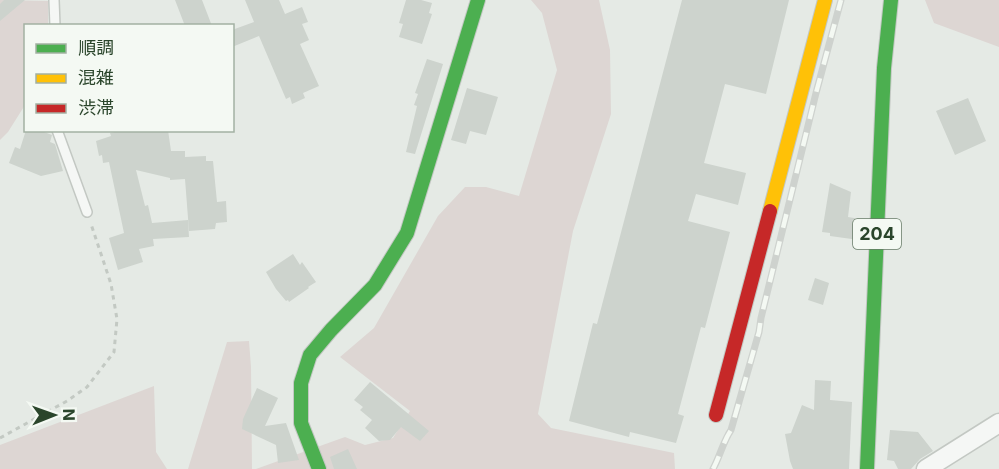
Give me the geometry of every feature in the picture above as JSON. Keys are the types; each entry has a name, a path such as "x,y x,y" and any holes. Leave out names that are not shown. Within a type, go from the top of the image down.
{"main road":[{"path":"320,469 301,423 301,383 310,355 375,285 407,233 478,0"},
{"path":"716,416 825,0"},
{"name":"204","path":"867,469 884,68 891,0"}],"street":[{"path":"926,469 999,423"}],"lane":[{"path":"54,0 55,24"},
{"path":"58,132 87,212"}],"path":[{"path":"0,438 48,412 87,387 114,352 117,319 111,284 87,212"}],"shaded area":[{"path":"0,0 48,1 48,24 24,24 24,107 8,132 0,140"},
{"path":"531,0 599,0 610,50 611,114 573,231 538,414 551,428 674,453 675,469 256,469 345,437 365,445 393,438 410,411 340,357 374,328 438,216 465,187 486,187 519,196 557,70 542,13"},
{"path":"925,0 999,0 999,47 934,23"},
{"path":"249,341 252,469 188,469 227,342"},
{"path":"154,386 156,452 167,469 0,469 0,445"}],"building":[{"path":"4,0 25,0 0,21 0,4"},
{"path":"175,0 202,0 211,24 184,24"},
{"path":"245,0 279,0 285,14 302,7 308,22 302,24 309,40 300,44 319,86 303,93 305,98 292,104 290,97 286,99 259,36 234,46 234,29 254,22"},
{"path":"406,0 432,3 429,13 432,14 422,44 399,37 403,24 399,23"},
{"path":"682,0 789,0 766,94 725,84 704,163 746,173 738,205 696,194 688,221 730,232 705,328 701,327 678,414 684,416 676,443 630,432 629,437 569,421 593,323 597,324"},
{"path":"427,59 443,64 415,154 406,152 417,106 414,105 418,94 415,93"},
{"path":"467,88 498,97 486,135 470,131 466,144 451,140"},
{"path":"968,98 986,141 955,155 936,111"},
{"path":"25,132 44,132 52,135 50,142 55,144 63,171 41,176 9,163 15,147 20,149"},
{"path":"168,132 171,151 185,151 185,157 206,156 206,161 213,161 217,202 226,201 227,222 216,223 215,229 189,231 185,179 170,180 170,178 136,170 152,223 188,220 189,237 153,239 154,246 139,249 143,262 118,270 109,238 124,233 109,162 103,163 96,141 111,136 110,133"},
{"path":"830,183 851,192 848,217 860,219 859,240 830,236 830,233 822,232"},
{"path":"293,254 300,265 302,262 316,282 289,302 276,289 266,272"},
{"path":"815,278 829,283 823,305 808,300"},
{"path":"815,380 831,381 830,400 852,402 849,469 793,469 785,434 791,433 802,405 814,410"},
{"path":"370,382 429,431 420,441 401,427 390,440 379,441 365,428 372,420 360,410 363,407 354,400"},
{"path":"257,388 278,398 265,426 286,423 299,460 278,463 276,445 242,429 243,419"},
{"path":"890,430 918,432 933,451 920,459 911,469 898,469 894,461 887,460"},
{"path":"348,449 357,469 334,469 330,457"}],"railway":[{"path":"713,469 731,430 759,332 816,93 841,0"}],"traffic: fast":[{"path":"319,469 301,423 301,383 310,355 375,285 407,233 478,0"},
{"path":"867,469 884,68 891,0"}],"traffic: slow":[{"path":"770,211 825,0"}],"traffic: jam":[{"path":"716,415 770,211"}]}
